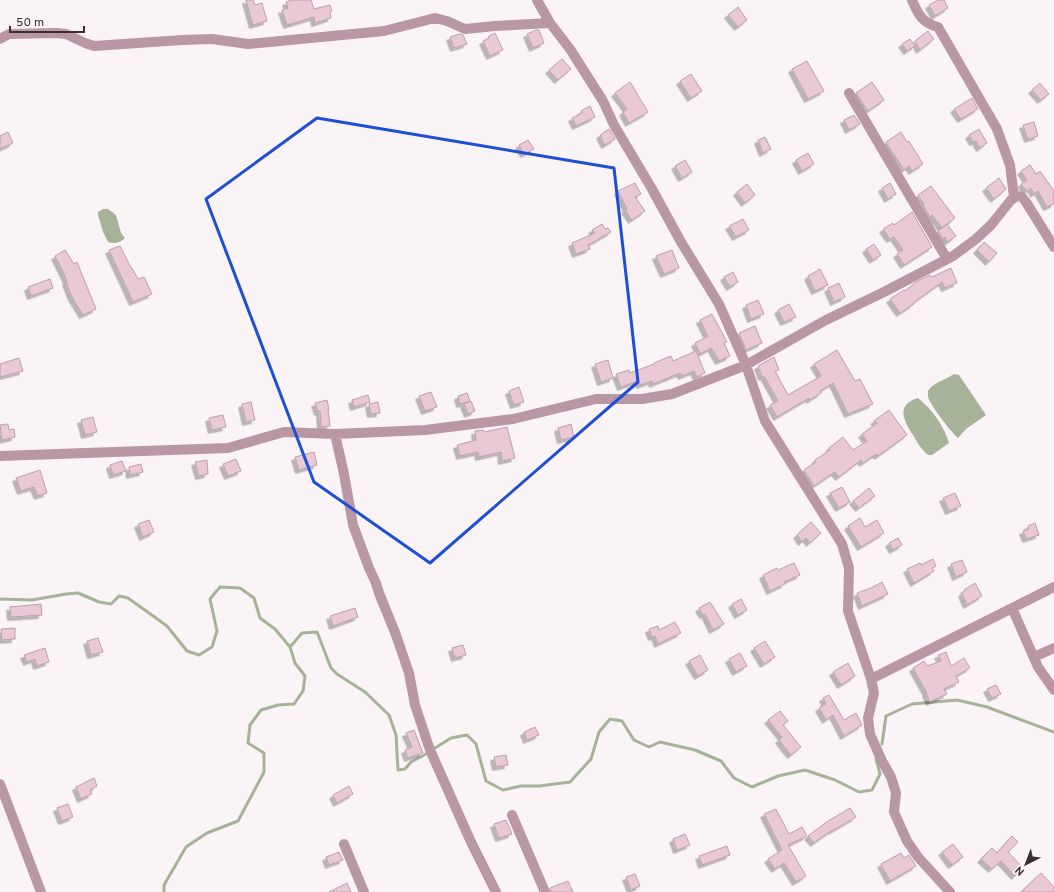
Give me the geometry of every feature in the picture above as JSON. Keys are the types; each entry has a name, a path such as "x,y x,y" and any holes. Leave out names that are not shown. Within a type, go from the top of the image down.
{"street":[{"path":"537,0 550,23 570,49 603,101 614,125 681,242 719,304 746,365 766,421 842,544 849,568 848,610 872,679 874,693 868,718 870,734 891,777 896,793 894,812 907,841 914,852 950,892"},
{"path":"912,0 917,11 925,22 938,27 997,130 1010,165 1014,197"},
{"path":"0,39 9,34 57,33 66,34 94,46 212,39 248,44 384,31 435,18 447,21 465,29 550,23"},
{"path":"849,93 947,259"},
{"path":"0,456 228,448 284,432 336,434 425,430 513,419 596,399 642,399 672,394 746,365 826,320 947,259 976,239 991,225 1014,197 1020,196 1026,202 1054,248"},
{"path":"336,434 353,525 409,673 415,706 430,750 471,842 496,892"},
{"path":"872,679 1054,587"},
{"path":"1012,608 1038,667 1054,690"},
{"path":"1034,657 1054,648"},
{"path":"0,784 41,892"},
{"path":"512,815 545,892"},
{"path":"344,844 364,892"}],"highlighted area":[{"path":"317,118 614,168 638,382 430,563 314,482 206,199"}],"shaded area":[{"path":"103,209 108,209 116,215 121,233 125,238 121,241 115,243 108,242 103,232 98,215 98,212"},
{"path":"954,374 959,375 986,415 966,429 958,438 942,419 928,397 928,391 930,388 936,383"},
{"path":"918,398 937,418 949,443 932,455 928,455 921,448 905,419 904,409 906,405"}],"building":[{"path":"246,0 253,0 255,5 262,3 267,21 253,25"},
{"path":"292,0 311,0 314,9 330,5 332,11 330,12 331,18 315,23 314,17 287,25 282,10 288,8 286,2"},
{"path":"938,0 944,0 948,8 935,16 929,5"},
{"path":"738,7 747,20 738,27 728,15"},
{"path":"539,30 544,43 533,48 527,34"},
{"path":"928,31 934,39 920,50 915,41"},
{"path":"495,33 503,50 490,56 483,41"},
{"path":"459,34 463,35 467,44 454,48 450,37"},
{"path":"910,39 915,46 907,51 902,44"},
{"path":"562,59 571,69 558,80 549,70"},
{"path":"807,61 824,91 808,99 792,69"},
{"path":"691,74 702,91 691,98 680,81"},
{"path":"630,82 648,112 629,123 623,112 627,109 615,93"},
{"path":"872,82 884,100 868,111 856,93"},
{"path":"1040,83 1049,94 1041,100 1032,90"},
{"path":"972,98 978,109 961,119 954,109"},
{"path":"590,106 595,117 576,126 572,118 582,113 581,111"},
{"path":"854,115 860,124 849,130 844,120"},
{"path":"1034,122 1038,136 1028,139 1023,125"},
{"path":"609,129 615,139 605,145 600,135"},
{"path":"979,129 987,143 980,148 976,141 973,142 969,135"},
{"path":"8,132 13,143 0,149 0,136"},
{"path":"901,132 907,142 909,141 923,164 912,171 909,166 904,170 886,142"},
{"path":"765,137 771,149 763,153 758,140"},
{"path":"528,140 534,149 524,154 519,145"},
{"path":"808,153 814,164 802,171 796,160"},
{"path":"685,160 692,172 682,178 675,166"},
{"path":"1030,165 1036,174 1040,171 1054,191 1054,204 1047,207 1038,191 1034,194 1031,188 1027,191 1021,184 1027,180 1021,171"},
{"path":"999,178 1006,189 994,199 986,188"},
{"path":"635,183 641,194 635,197 645,211 632,220 625,210 627,209 618,191"},
{"path":"890,183 896,194 888,199 882,188"},
{"path":"747,184 755,195 745,203 737,192"},
{"path":"931,186 955,218 942,228 932,215 930,217 918,195"},
{"path":"912,212 932,247 904,265 897,254 903,250 894,237 890,239 883,229 893,223 894,225"},
{"path":"743,219 749,230 736,237 729,226"},
{"path":"602,224 605,229 608,228 611,232 588,245 590,249 576,254 572,243 595,233 592,230"},
{"path":"947,224 956,236 948,242 945,237 943,239 938,231"},
{"path":"984,242 997,253 989,262 977,250"},
{"path":"874,244 881,255 873,260 866,249"},
{"path":"120,246 138,279 144,277 152,294 133,302 109,250"},
{"path":"65,250 74,264 77,262 96,309 83,315 72,297 66,282 67,281 55,256"},
{"path":"672,250 679,268 664,274 656,256"},
{"path":"951,268 957,283 945,288 942,282 900,313 890,299 904,290 905,291 916,282 930,275 932,277"},
{"path":"820,269 828,285 815,291 808,276"},
{"path":"733,272 738,282 730,287 724,277"},
{"path":"50,279 53,288 31,296 28,287"},
{"path":"839,283 845,297 834,302 828,288"},
{"path":"758,300 764,314 751,319 746,305"},
{"path":"789,304 796,317 784,322 778,310"},
{"path":"712,314 727,342 724,343 730,356 719,361 711,348 700,354 695,343 708,336 700,320"},
{"path":"755,326 762,343 746,350 739,333"},
{"path":"837,350 855,381 860,379 873,404 848,414 833,383 820,391 821,393 810,400 809,398 777,417 770,405 778,401 764,376 762,377 758,366 774,357 779,370 775,371 788,395 821,376 814,364"},
{"path":"696,351 705,373 697,377 694,371 682,376 680,373 653,384 652,381 640,385 638,381 621,387 616,374 629,370 630,373 671,356 673,361"},
{"path":"19,358 23,371 0,377 0,364"},
{"path":"608,360 613,378 601,382 595,364"},
{"path":"519,387 524,402 514,405 509,391"},
{"path":"431,392 437,407 425,411 419,396"},
{"path":"467,393 470,401 460,404 458,396"},
{"path":"368,395 370,402 354,407 352,400"},
{"path":"327,400 330,426 321,427 320,411 318,412 315,403"},
{"path":"471,401 475,411 468,414 464,404"},
{"path":"251,402 255,420 246,422 242,404"},
{"path":"378,402 380,413 371,414 369,404"},
{"path":"889,410 907,435 878,456 876,454 863,463 861,460 839,477 835,472 814,486 804,470 816,462 815,460 830,450 829,448 843,437 853,450 867,441 862,434 877,423 874,421"},
{"path":"223,415 226,427 212,430 209,418"},
{"path":"93,417 97,432 85,435 81,420"},
{"path":"8,424 9,430 14,429 15,437 2,440 0,425"},
{"path":"571,424 574,437 561,440 558,428"},
{"path":"507,427 515,458 502,461 501,452 479,457 478,452 460,456 457,445 476,440 475,431 483,430 484,432"},
{"path":"314,452 317,465 299,470 295,457"},
{"path":"236,459 241,471 228,476 223,464"},
{"path":"207,460 208,474 199,476 195,462"},
{"path":"122,461 126,471 113,475 110,465"},
{"path":"141,464 143,472 130,475 129,467"},
{"path":"40,470 47,493 38,496 34,487 21,491 16,478"},
{"path":"842,487 850,502 839,508 830,493"},
{"path":"869,488 875,496 859,508 853,501"},
{"path":"955,493 961,506 949,511 943,498"},
{"path":"860,518 865,527 877,520 884,533 861,547 848,526"},
{"path":"149,520 154,532 143,537 138,524"},
{"path":"811,522 821,533 810,543 806,538 802,542 797,535"},
{"path":"1035,523 1039,535 1026,539 1023,531 1029,529 1028,526"},
{"path":"898,538 902,545 893,550 889,543"},
{"path":"933,559 936,566 932,568 934,571 914,583 907,569 920,563 921,565"},
{"path":"962,560 967,572 956,577 951,564"},
{"path":"794,563 800,575 784,582 785,584 770,591 763,575 777,568 778,570"},
{"path":"882,582 888,594 862,606 857,593"},
{"path":"975,583 982,596 967,605 962,593"},
{"path":"741,599 747,610 738,615 732,604"},
{"path":"710,602 724,624 713,630 705,614 703,615 699,608"},
{"path":"41,604 42,615 11,617 10,607"},
{"path":"355,608 358,617 333,626 330,616"},
{"path":"675,622 681,633 658,644 655,636 652,637 649,629 658,626 659,630"},
{"path":"15,628 15,639 2,640 1,629"},
{"path":"98,638 103,652 91,655 87,641"},
{"path":"765,641 775,657 764,664 754,648"},
{"path":"463,645 466,655 455,658 452,648"},
{"path":"45,648 49,662 37,666 35,659 27,662 24,655"},
{"path":"946,652 951,666 964,658 970,668 956,676 959,682 944,689 947,694 930,702 927,693 913,668 924,661 927,666 941,661 938,655"},
{"path":"740,653 747,666 736,672 729,659"},
{"path":"700,655 708,670 698,676 689,661"},
{"path":"848,663 855,676 841,685 833,672"},
{"path":"996,685 1001,694 992,698 987,689"},
{"path":"829,695 844,720 856,713 862,725 844,736 833,715 826,720 819,708 826,704 823,698"},
{"path":"780,711 788,721 783,725 801,747 791,755 779,740 782,737 768,720"},
{"path":"535,727 539,735 527,740 524,732"},
{"path":"414,730 423,753 408,758 405,750 412,747 406,733"},
{"path":"506,755 508,765 496,767 494,757"},
{"path":"94,778 97,786 90,790 92,794 81,799 76,787"},
{"path":"349,786 353,794 337,803 333,795"},
{"path":"68,804 73,817 62,821 57,808"},
{"path":"850,808 856,817 832,830 814,843 808,836 828,821"},
{"path":"776,809 789,834 802,827 807,836 788,845 806,876 796,882 784,863 775,869 768,859 782,850 764,814"},
{"path":"506,820 512,834 499,838 494,824"},
{"path":"685,834 690,845 677,850 673,839"},
{"path":"1012,836 1018,842 1008,852 1023,868 1015,876 1001,861 992,869 981,859 992,848 997,853"},
{"path":"953,844 963,857 952,865 942,852"},
{"path":"727,846 730,855 702,865 699,856"},
{"path":"339,852 343,860 329,865 326,857"},
{"path":"901,853 904,858 909,855 916,866 890,881 881,864"},
{"path":"1041,873 1054,887 1054,892 1021,892"},
{"path":"635,874 640,886 631,890 626,877"},
{"path":"568,881 573,892 551,892 550,888"},
{"path":"347,883 351,892 329,892"}],"waterway":[{"path":"0,599 32,600 78,593 99,602 111,604 119,596 128,598 167,626 187,651 199,655 212,647 217,631 210,599 220,587 240,588 254,598 260,618 275,629 290,647"},
{"path":"164,892 164,885 186,847 207,833 238,821 264,772 264,753 248,743 250,725 261,710 278,705 294,704 303,691 305,676 295,663 290,647 302,633 317,632 331,668 337,674 365,692 389,715 396,735 398,770 405,769 411,762 426,754"},
{"path":"882,744 886,716 912,704 957,700 987,707 1054,732"},
{"path":"435,748 451,738 467,735 476,744 486,781 503,790 521,786 539,786 570,782 591,759 599,732 610,719 622,721 634,740 649,747 660,742 695,750 721,761 734,778 752,787 778,776 805,770 835,780 859,792 872,790 880,774 876,759"}]}
